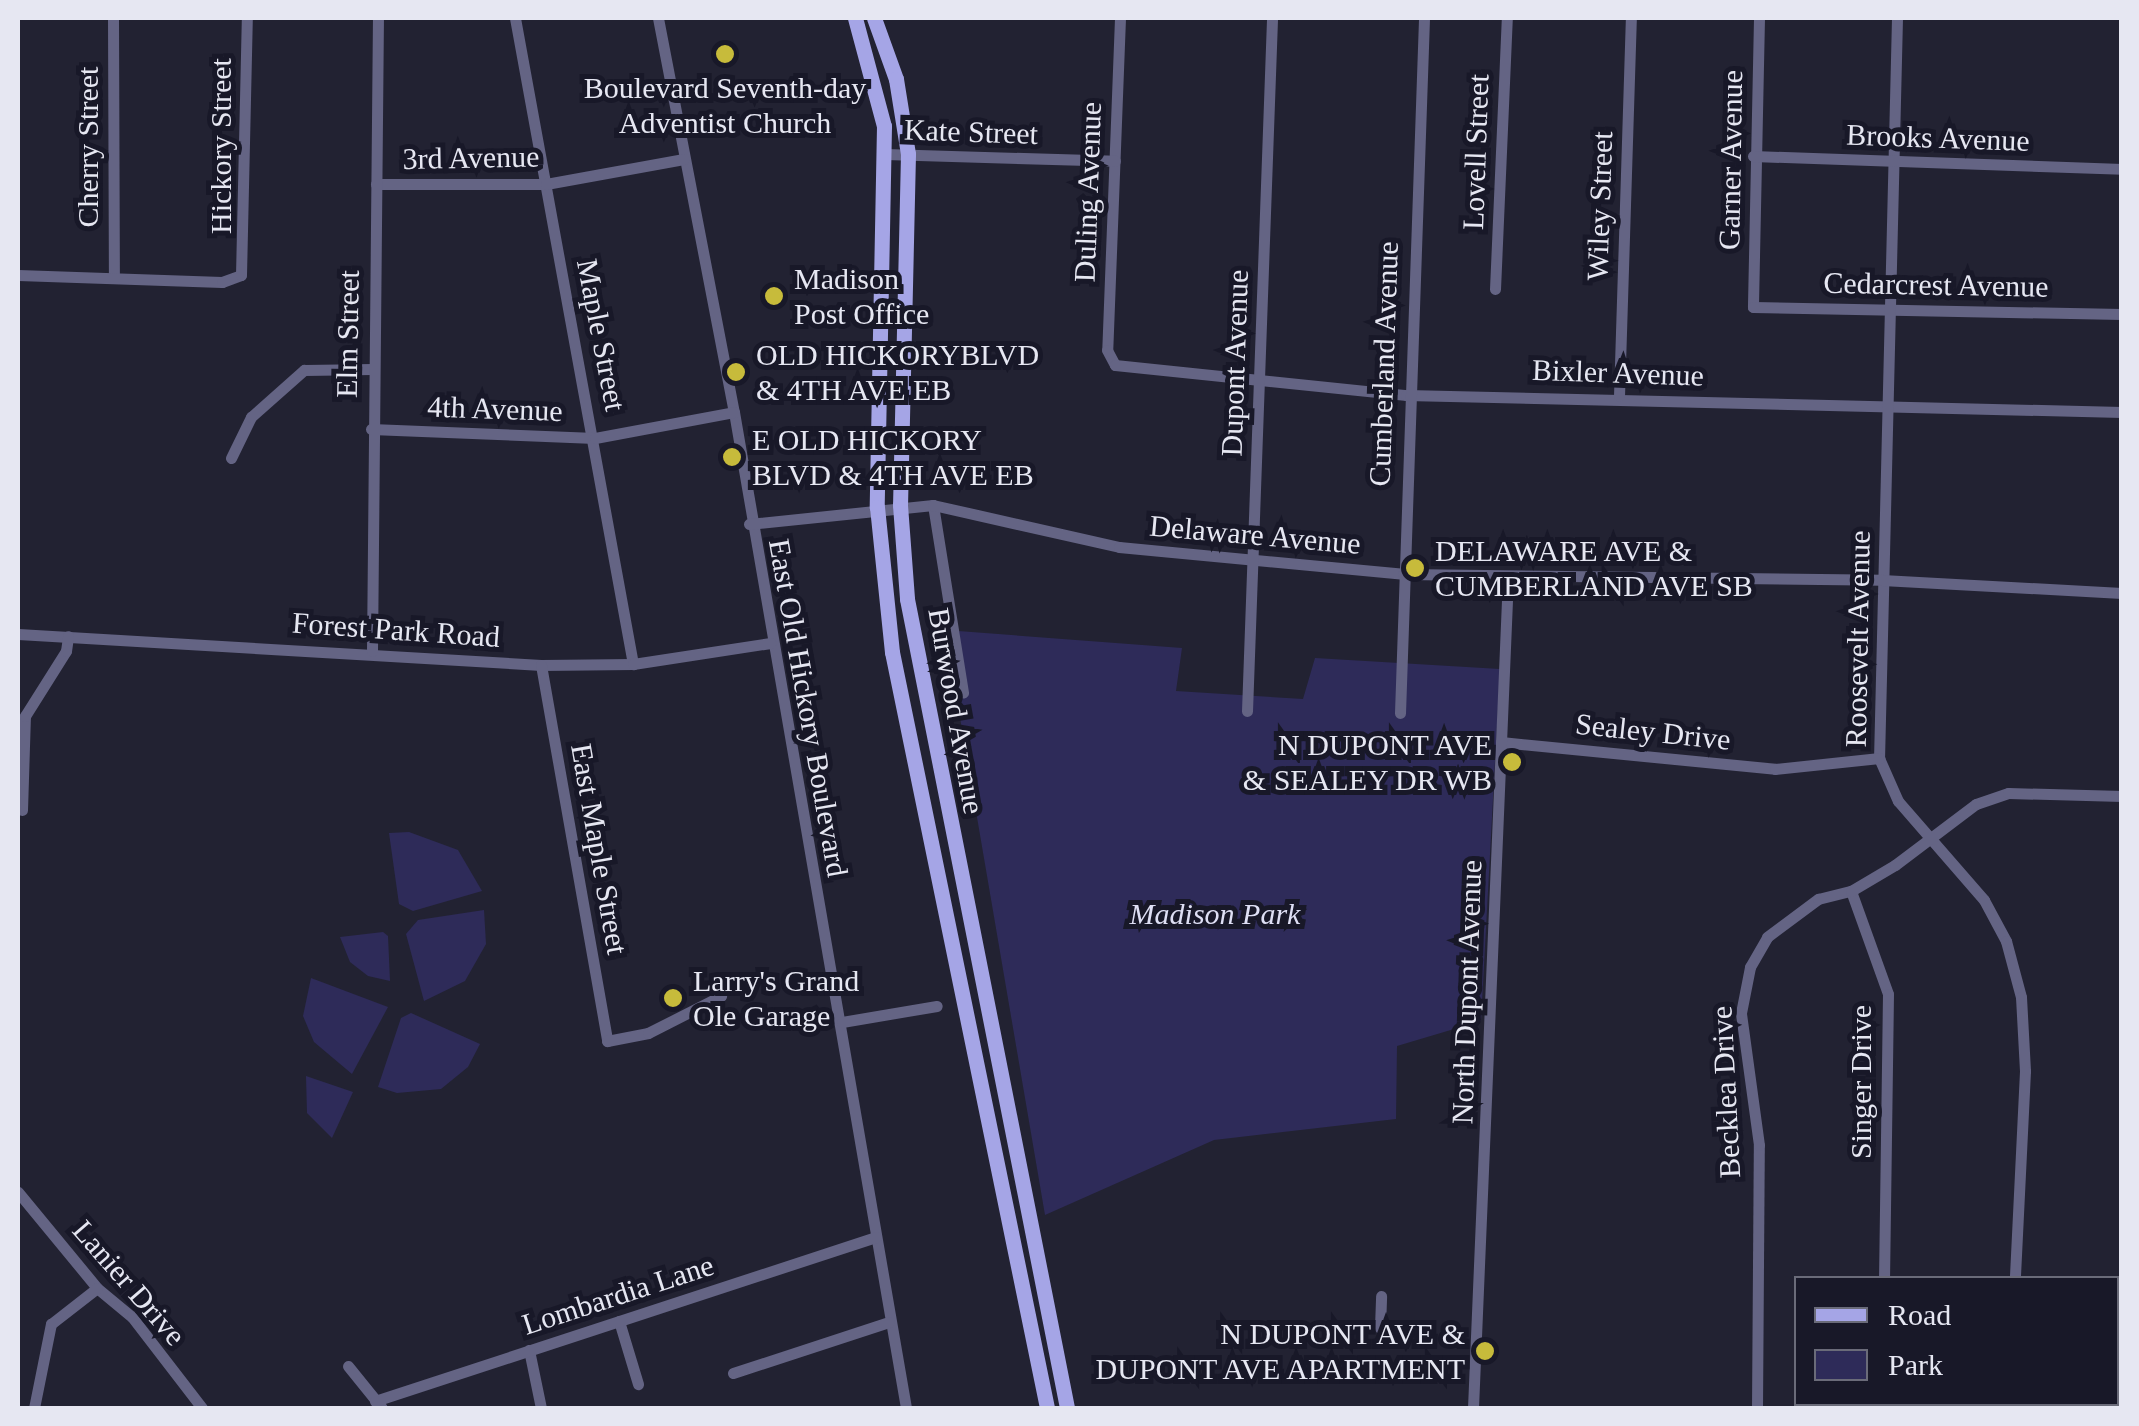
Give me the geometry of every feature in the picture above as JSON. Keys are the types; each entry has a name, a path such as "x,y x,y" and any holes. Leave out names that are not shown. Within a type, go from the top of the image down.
{"main road":[{"name":"Burwood Avenue","path":"856,18 880,96 885,154 877,507 892,652 1047,1408"},
{"name":"Burwood Avenue","path":"874,18 896,79 908,154 900,505 907,599 929,726 1067,1408"}],"street":[{"name":"Cherry Street","path":"113,18 114,277"},
{"name":"Hickory Street","path":"114,277 222,282 241,275 247,18"},
{"name":"Elm Street","path":"372,651 378,18"},
{"name":"Maple Street","path":"514,18 595,438 633,664"},
{"name":"East Old Hickory Boulevard","path":"658,18 734,412 749,524 842,1022 906,1408"},
{"name":"Duling Avenue","path":"1115,365 1107,350 1120,18"},
{"name":"Dupont Avenue","path":"1247,711 1272,18"},
{"name":"Cumberland Avenue","path":"1400,713 1406,395 1424,18"},
{"name":"Lovell Street","path":"1495,288 1507,18"},
{"name":"Wiley Street","path":"1619,396 1631,18"},
{"name":"Garner Avenue","path":"1754,303 1753,156 1759,18"},
{"name":"Roosevelt Avenue","path":"1897,18 1879,758 1898,801 1984,900 2006,941 2021,997 2026,1070 2015,1276"},
{"name":"Kate Street","path":"885,154 1115,161"},
{"name":"Brooks Avenue","path":"1753,156 2122,169"},
{"name":"3rd Avenue","path":"376,184 546,184 684,158"},
{"path":"18,275 114,277"},
{"name":"Cedarcrest Avenue","path":"1754,303 2122,314"},
{"name":"Bixler Avenue","path":"1115,365 1406,395 1619,396 2122,412"},
{"path":"231,458 250,416 304,370 372,369"},
{"name":"4th Avenue","path":"372,429 595,438 734,412"},
{"name":"Delaware Avenue","path":"749,524 877,507 933,505 1119,547 1403,574 1882,580 2122,593"},
{"name":"Burwood Avenue","path":"933,505 964,693"},
{"name":"North Dupont Avenue","path":"1473,1408 1473,1311 1508,578"},
{"name":"Forest Park Road","path":"18,634 372,651 541,665 633,664 770,643"},
{"path":"22,810 25,716 66,651 68,636"},
{"name":"East Maple Street","path":"541,665 607,1041 648,1033 721,996"},
{"name":"Sealey Drive","path":"1501,742 1799,770 1879,758"},
{"name":"Becklea Drive","path":"1757,1408 1758,1145 1744,992 1767,937 1787,916 1818,898 1851,891 1976,804 2008,793 2122,796"},
{"name":"Singer Drive","path":"1851,891 1888,994 1884,1276"},
{"path":"842,1022 937,1006"},
{"name":"Lanier Drive","path":"18,1192 98,1288 132,1317 202,1408"},
{"name":"Lombardia Lane","path":"378,1405 528,1350 876,1237"},
{"path":"34,1408 51,1324 98,1288"},
{"path":"1380,1328 1381,1296"},
{"path":"619,1321 638,1384"},
{"path":"733,1373 889,1322"},
{"path":"528,1350 541,1408"},
{"path":"348,1366 378,1405"}],"green space":[{"name":"Madison Park","path":"945,630 1182,648 1176,691 1303,699 1315,658 1500,669 1481,1021 1397,1046 1396,1119 1214,1140 1045,1215"},
{"path":"409,832 458,850 482,891 413,911 399,904 389,833"},
{"path":"484,910 486,944 465,981 424,1001 406,934 418,920"},
{"path":"383,932 388,936 390,981 368,976 350,962 340,937"},
{"path":"311,978 388,1007 352,1074 314,1042 303,1016"},
{"path":"411,1013 480,1044 468,1067 441,1089 397,1093 378,1087 401,1018"},
{"path":"306,1076 353,1092 332,1138 307,1113"}],"place":[{"name":"Boulevard Seventh-day Adventist Church","path":"725,54"},
{"name":"Madison Post Office","path":"774,296"},
{"name":"OLD HICKORYBLVD & 4TH AVE EB","path":"736,372"},
{"name":"E OLD HICKORY BLVD & 4TH AVE EB","path":"732,457"},
{"name":"DELAWARE AVE & CUMBERLAND AVE SB","path":"1415,568"},
{"name":"N DUPONT AVE & SEALEY DR WB","path":"1512,762"},
{"name":"Larry's Grand Ole Garage","path":"673,998"},
{"name":"N DUPONT AVE & DUPONT AVE APARTMENT","path":"1485,1351"}]}
